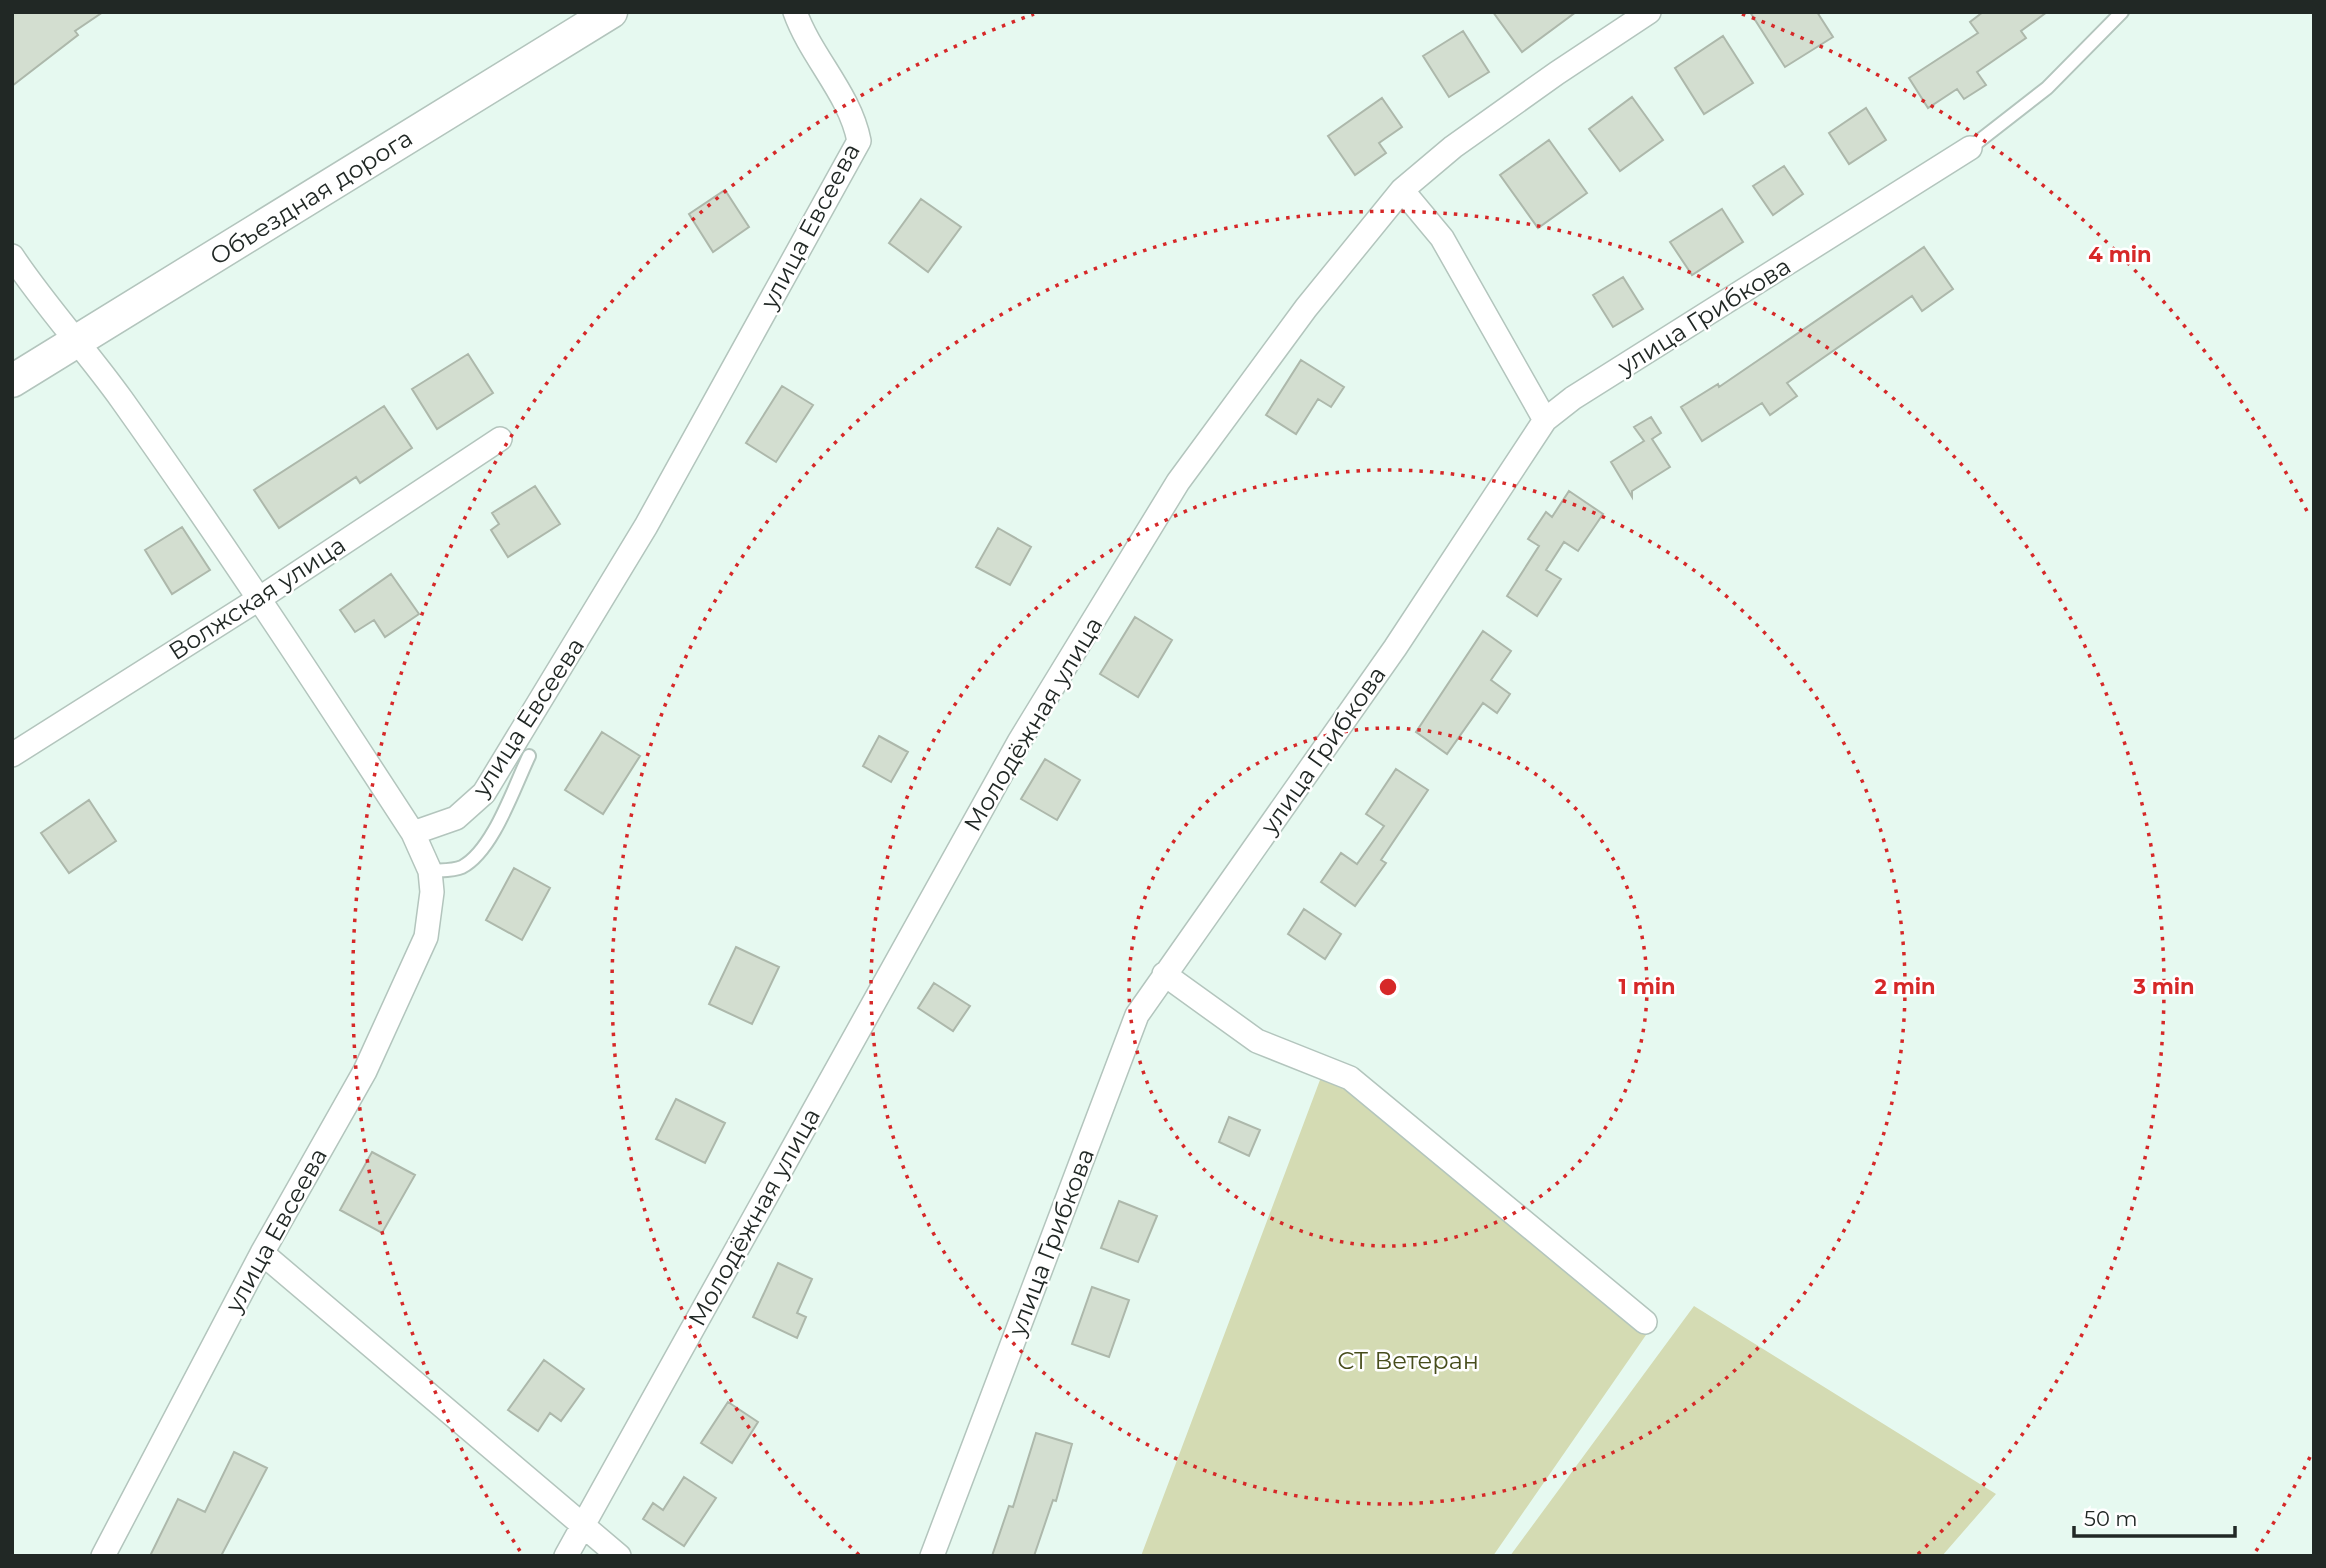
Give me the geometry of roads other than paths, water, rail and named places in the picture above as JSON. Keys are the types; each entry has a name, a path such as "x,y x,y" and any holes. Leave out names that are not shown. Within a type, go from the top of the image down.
{"main road":[{"name":"Объездная дорога","path":"12,381 611,12"}],"street":[{"name":"улица Евсеева","path":"103,1556 262,1254 365,1071 426,937 432,892 430,871 413,833 456,818 484,793 646,526 859,141 855,120 804,36 795,12"},
{"name":"Молодёжная улица","path":"566,1556 1019,742 1178,482 1306,308 1402,190 1557,72 1649,12"},
{"name":"улица Грибкова","path":"932,1556 1137,1015 1395,648 1545,420 1573,398 1970,148"},
{"path":"1402,190 1442,238 1545,420"},
{"path":"12,256 120,397 260,598 413,833"},
{"name":"Волжская улица","path":"12,755 260,598 500,439"},
{"path":"1164,974 1257,1041 1350,1078 1645,1322"},
{"path":"262,1254 619,1556"}],"lane":[{"path":"1970,148 2047,88 2122,12"},
{"path":"430,871 458,869 473,860 486,844 528,756"}],"park label":[{"name":"СТ Ветеран","path":"1408,1360"}]}
